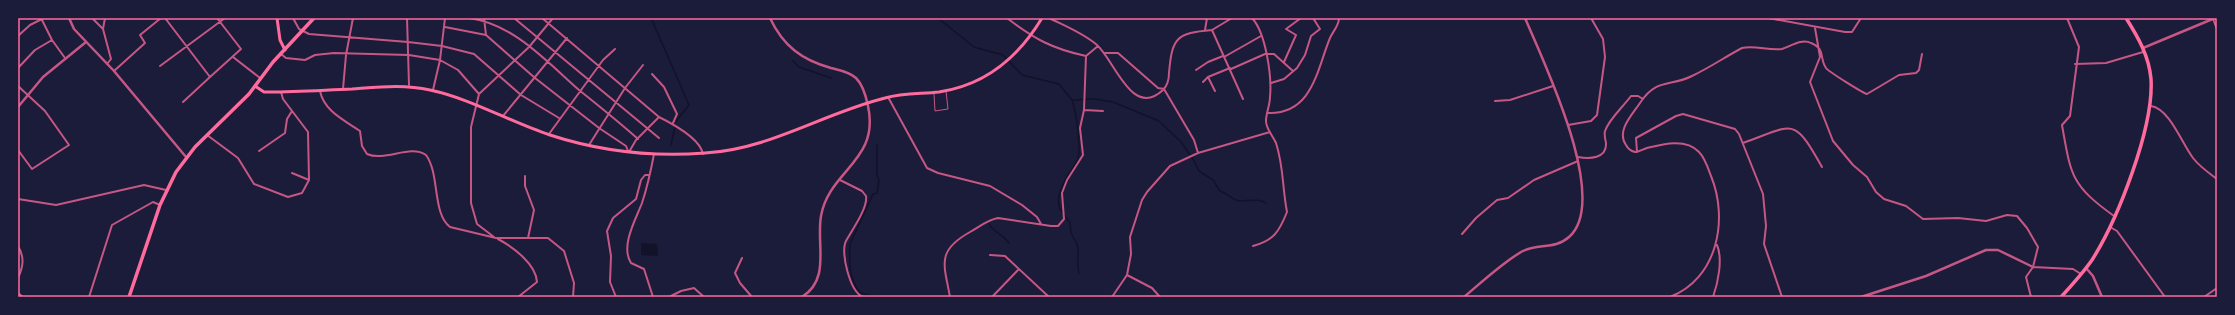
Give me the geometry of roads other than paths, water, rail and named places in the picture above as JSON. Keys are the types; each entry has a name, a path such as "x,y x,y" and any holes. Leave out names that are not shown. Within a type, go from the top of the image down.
{"main road":[{"path":"277,18 280,40 285,50"},
{"path":"129,297 166,190 186,158 207,134 255,86 260,78 314,18"},
{"path":"255,86 264,92 280,92 408,85 433,90 475,104 548,134 588,146 629,152 703,154 726,151 757,143 867,102 888,97 946,91 981,79 1011,59 1031,36 1042,18"},
{"path":"2060,297 2086,268 2110,226 2143,137 2151,106 2151,78 2144,50 2126,18"}],"street":[{"path":"18,36 30,25 41,18 52,40 65,58"},
{"path":"69,18 74,29 114,71 186,158"},
{"path":"92,18 103,29"},
{"path":"105,18 103,29 111,59 107,64"},
{"path":"114,71 145,42 140,35 161,18"},
{"path":"164,18 210,77"},
{"path":"183,102 241,49 217,18"},
{"path":"160,66 225,18"},
{"path":"293,18 302,32 309,34 442,46 474,54 521,95 559,118"},
{"path":"343,89 346,54 353,18"},
{"path":"407,18 409,55 408,85"},
{"path":"433,90 440,60 445,18"},
{"path":"469,18 484,19 508,31 638,139"},
{"path":"514,18 538,35 659,138"},
{"path":"542,18 659,117 673,123 700,146 703,154"},
{"path":"518,297 524,296 536,282 536,274 532,267 504,243 480,228 472,212 471,136 475,104 479,94 500,76 529,47 548,22 553,18"},
{"path":"770,18 779,35 799,56 855,77 864,91 870,123 867,141 861,154 831,192 821,215 819,275 814,287 802,297"},
{"path":"1007,18 1031,36 1058,50 1086,56"},
{"path":"1049,18 1098,46 1129,90 1136,96 1145,98 1155,96 1164,89 1169,79 1171,50 1176,40 1183,34 1212,30 1232,18"},
{"path":"1205,30 1207,18"},
{"path":"1252,18 1262,36 1271,83 1266,121 1284,170 1284,195 1287,212 1273,237 1268,242 1253,246"},
{"path":"1284,62 1296,35 1286,29 1301,18"},
{"path":"1271,83 1284,79 1293,71 1305,55 1311,36 1320,29 1313,18"},
{"path":"1267,113 1294,107 1302,100 1318,74 1339,18"},
{"path":"1464,297 1521,252 1561,243 1577,228 1583,203 1578,159 1553,86 1525,18"},
{"path":"1567,125 1591,121 1597,115 1605,57 1603,39 1591,18"},
{"path":"1768,18 1815,28 1852,32 1861,18"},
{"path":"2067,18 2079,47 2075,64 2070,116 2062,125 2069,164 2078,185 2091,200 2114,216"},
{"path":"2075,64 2106,63 2144,50 2213,18 2217,29"},
{"path":"484,19 486,35"},
{"path":"445,27 486,35 535,78 599,128 626,146 629,152 638,139 659,117"},
{"path":"1815,28 1820,57 1810,82 1828,133 1837,148 1867,177 1880,196 1906,206 1923,219 1958,218 1986,221 2007,215 2017,216 2037,242 2038,247 2033,266 2026,277 2031,297"},
{"path":"1212,30 1231,68 1243,99"},
{"path":"1196,70 1208,62 1224,56 1262,36"},
{"path":"503,116 567,38"},
{"path":"18,68 35,50 52,40"},
{"path":"1713,297 1718,284 1720,262 1717,245 1717,196 1710,172 1698,152 1682,144 1669,144 1637,152 1629,150 1622,137 1623,130 1643,99 1656,86 1690,77 1742,48 1751,46 1780,49 1804,41 1813,43 1819,48 1826,68 1864,93 1868,94 1899,75 1916,73 1919,70 1922,54"},
{"path":"18,107 43,77 86,42"},
{"path":"950,297 944,261 950,245 958,238 991,219 998,218 1058,226 1064,219 1062,193 1067,180 1083,155 1080,128 1085,102 1086,56 1098,46"},
{"path":"548,134 580,90 615,49"},
{"path":"1104,53 1118,53 1158,88 1164,89"},
{"path":"281,54 286,58 306,60 320,54 409,55 440,60 458,70 479,94"},
{"path":"1203,82 1208,77 1265,54 1274,54 1293,71"},
{"path":"233,57 260,78"},
{"path":"588,146 625,88 643,65"},
{"path":"652,74 664,87 677,114 673,123"},
{"path":"1208,77 1215,91"},
{"path":"18,86 45,111 69,145 32,169 18,150"},
{"path":"1495,101 1510,100 1553,86"},
{"path":"1164,89 1194,140 1198,153"},
{"path":"320,91 328,109 341,117 347,124 360,131 363,148 368,154 376,156 419,152 426,155 436,180 438,201 448,226 496,238 548,238 564,251 574,283 573,297"},
{"path":"207,134 238,158 254,184 282,195 293,197 302,193 309,180 308,132 280,92"},
{"path":"1462,234 1476,218 1497,200 1508,198 1525,184 1578,159 1596,158 1602,154 1606,146 1604,132 1609,124 1631,96 1638,96 1643,99"},
{"path":"888,97 927,168 938,173 990,186 1022,205 1037,216 1041,224"},
{"path":"2151,106 2156,107 2165,115 2194,159 2217,179"},
{"path":"1084,110 1103,111"},
{"path":"259,151 285,132 287,119 292,111"},
{"path":"1637,152 1636,138 1676,116 1683,114 1735,130 1743,143 1763,194 1766,226 1764,244 1782,297"},
{"path":"1743,143 1779,129 1790,128 1805,137 1822,168"},
{"path":"1112,297 1127,275 1131,254 1130,237 1142,200 1147,192 1170,166 1198,153 1270,132"},
{"path":"653,297 644,269 634,265 628,254 634,221 642,204 654,153"},
{"path":"292,173 309,180"},
{"path":"616,297 610,282 611,256 607,231 613,218 632,204 638,194 641,180 645,175 649,175"},
{"path":"525,176 525,186 534,210 528,238"},
{"path":"840,180 862,191 866,196 863,212 857,219 845,244 848,278 856,293 863,297"},
{"path":"18,199 56,205 144,185 166,190"},
{"path":"89,297 112,225 153,202 160,205"},
{"path":"2110,226 2117,231 2165,297"},
{"path":"1670,297 1693,284 1709,264 1717,245"},
{"path":"18,246 21,252 23,266 18,278"},
{"path":"1861,297 1926,276 1986,250 1998,250 2033,266 2073,269 2081,274"},
{"path":"990,254 1005,256 1049,297"},
{"path":"742,258 735,273 740,283 752,297"},
{"path":"2086,268 2093,276 2102,297"},
{"path":"992,297 1019,269"},
{"path":"1127,275 1152,288 1160,297"},
{"path":"669,297 680,291 694,288 704,297"},
{"path":"2204,297 2217,288"},
{"path":"18,294 23,297"}],"lane":[{"path":"934,92 935,111 948,109 946,91"}],"waterway":[{"path":"651,18 689,105 676,121"},
{"path":"938,18 974,47 1003,55 1022,75 1059,84 1072,100 1095,99 1113,102 1159,121 1181,142 1193,159 1199,171 1213,180 1220,191 1238,201 1257,200 1266,203"},
{"path":"793,61 799,67 831,78"},
{"path":"1072,100 1078,131 1079,149 1077,161 1062,186 1058,201 1060,208 1070,223 1072,234 1078,247 1079,273"},
{"path":"671,145 675,127"},
{"path":"874,297 860,292 853,281 850,269 850,244 873,194 877,193 879,181 877,175 877,145"},
{"path":"989,224 1009,243"}]}
